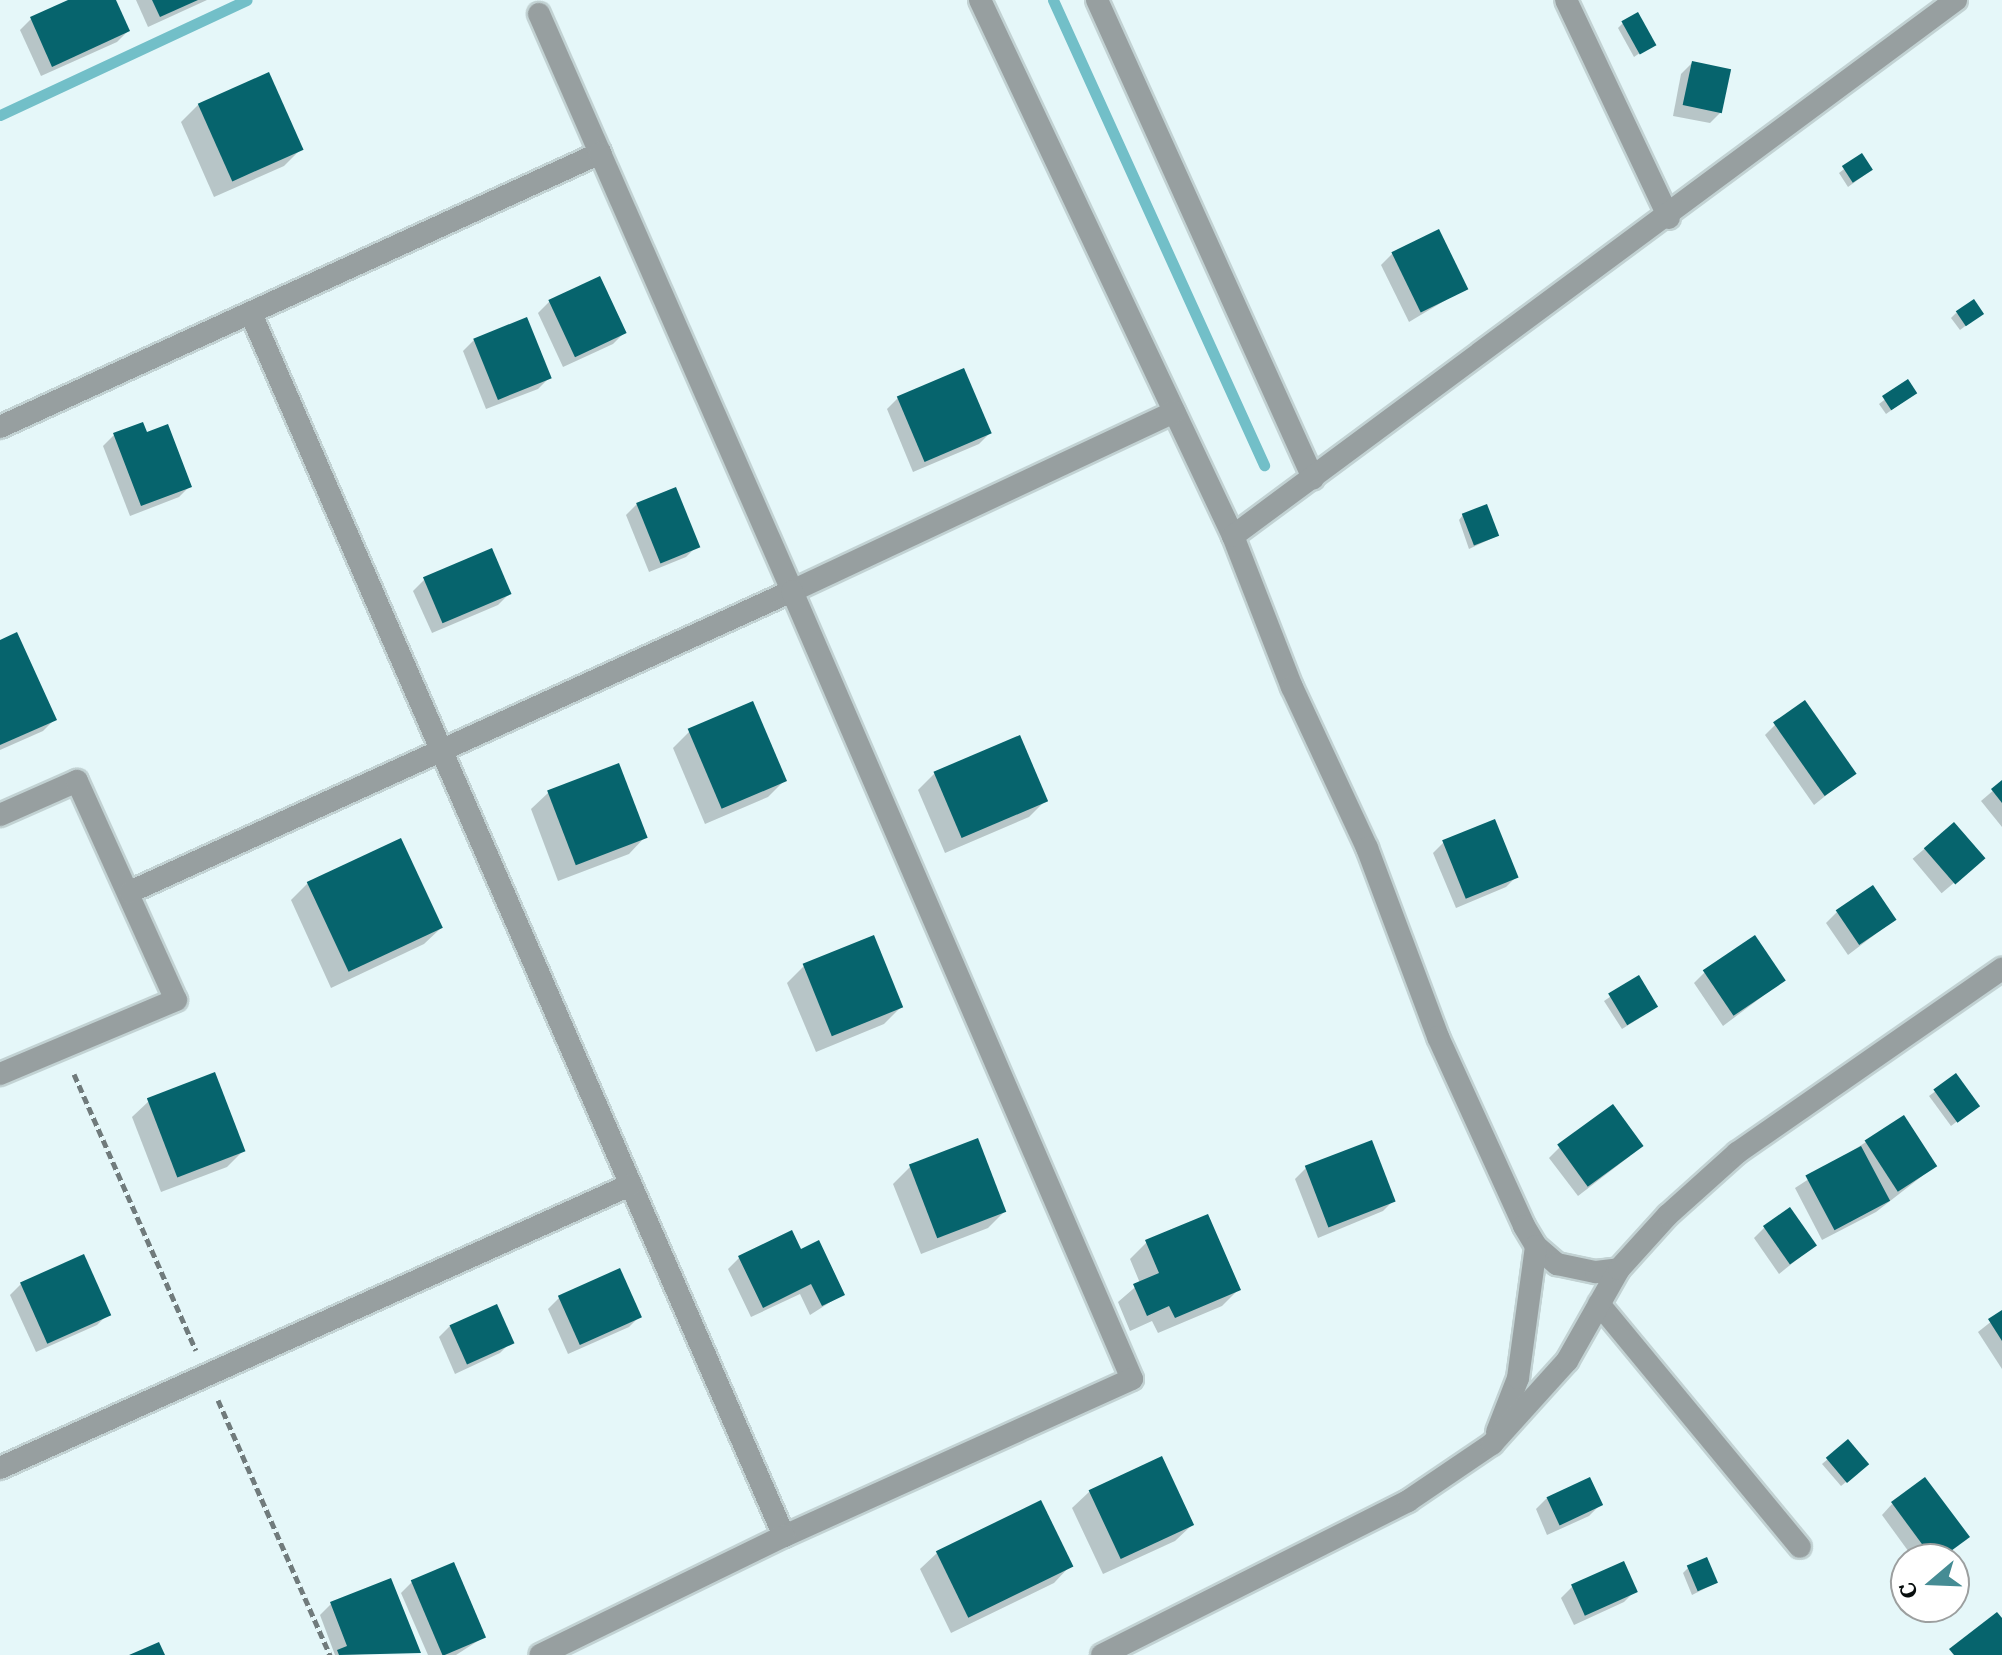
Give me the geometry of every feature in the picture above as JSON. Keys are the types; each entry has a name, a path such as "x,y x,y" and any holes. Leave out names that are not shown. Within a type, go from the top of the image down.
{"lane":[{"path":"980,0 1233,536 1292,687 1367,848 1438,1037 1536,1246 1557,1264 1596,1272 1619,1269"},
{"path":"1097,0 1313,478"},
{"path":"1566,0 1669,218"},
{"path":"1233,536 1669,218 1956,0"},
{"path":"539,14 1132,1379 784,1536 540,1655"},
{"path":"0,427 252,316 600,153"},
{"path":"252,316 439,751 784,1536"},
{"path":"130,892 792,591 1174,412"},
{"path":"0,815 77,781 130,892 176,1000 0,1074"},
{"path":"1102,1655 1408,1501 1492,1444 1567,1361 1619,1269 1644,1237 1737,1153 2002,969"},
{"path":"0,1468 630,1185"},
{"path":"1492,1444 1518,1378 1536,1246"},
{"path":"1599,1304 1800,1547"}],"building":[{"path":"68,0 116,0 130,31 52,67 30,17"},
{"path":"152,0 198,0 160,17"},
{"path":"1638,12 1656,45 1640,54 1621,21"},
{"path":"1692,61 1731,69 1722,113 1683,105"},
{"path":"269,72 304,150 232,181 198,104"},
{"path":"1862,153 1873,170 1853,183 1842,166"},
{"path":"1439,229 1468,289 1421,312 1391,252"},
{"path":"600,276 627,333 575,357 548,300"},
{"path":"1974,299 1984,314 1966,326 1956,311"},
{"path":"527,317 552,378 498,400 473,339"},
{"path":"964,368 992,433 925,462 897,397"},
{"path":"1908,379 1917,393 1891,410 1882,396"},
{"path":"143,422 147,432 168,424 192,487 141,506 113,433"},
{"path":"676,487 700,547 660,563 636,503"},
{"path":"1487,504 1499,536 1474,545 1462,514"},
{"path":"492,548 512,594 442,623 423,577"},
{"path":"17,632 57,720 0,745 0,640"},
{"path":"1805,700 1857,774 1825,796 1773,722"},
{"path":"753,701 787,781 722,809 688,729"},
{"path":"1020,735 1048,801 962,838 933,772"},
{"path":"619,763 648,838 576,865 547,791"},
{"path":"2002,780 2002,803 1991,789"},
{"path":"1495,819 1519,877 1466,899 1442,840"},
{"path":"1954,822 1985,858 1955,884 1924,848"},
{"path":"401,838 443,928 349,972 307,882"},
{"path":"1873,885 1896,920 1859,945 1836,910"},
{"path":"874,935 903,1007 832,1036 803,964"},
{"path":"1755,935 1786,981 1734,1016 1703,970"},
{"path":"1639,975 1658,1007 1627,1025 1608,994"},
{"path":"215,1072 245,1151 177,1178 147,1098"},
{"path":"1956,1073 1980,1106 1957,1123 1933,1089"},
{"path":"1613,1104 1644,1146 1588,1187 1557,1145"},
{"path":"1904,1115 1937,1166 1898,1192 1865,1141"},
{"path":"978,1138 1006,1212 937,1238 909,1165"},
{"path":"1372,1140 1396,1202 1328,1227 1305,1166"},
{"path":"1861,1146 1890,1201 1834,1230 1805,1176"},
{"path":"1790,1207 1817,1246 1790,1264 1763,1226"},
{"path":"1208,1214 1241,1290 1175,1318 1169,1306 1147,1316 1133,1284 1159,1273 1145,1240"},
{"path":"792,1230 801,1249 819,1240 845,1295 822,1306 811,1284 763,1308 738,1256"},
{"path":"84,1254 111,1315 47,1344 20,1282"},
{"path":"620,1268 642,1317 580,1345 558,1296"},
{"path":"497,1304 514,1343 467,1364 449,1325"},
{"path":"2002,1310 2002,1341 1988,1319"},
{"path":"1848,1439 1869,1464 1847,1483 1826,1458"},
{"path":"1162,1456 1194,1525 1121,1559 1089,1490"},
{"path":"1590,1477 1603,1505 1560,1525 1546,1497"},
{"path":"1925,1477 1970,1537 1962,1543 1921,1543 1891,1502"},
{"path":"1041,1500 1073,1567 968,1618 936,1551"},
{"path":"1707,1557 1718,1583 1698,1591 1687,1566"},
{"path":"1624,1561 1638,1592 1585,1616 1571,1585"},
{"path":"454,1562 486,1637 442,1655 411,1580"},
{"path":"391,1578 421,1653 339,1655 337,1650 347,1646 330,1602"},
{"path":"1997,1612 2002,1618 2002,1655 1954,1655 1949,1649"},
{"path":"159,1642 165,1655 129,1655"}],"waterway":[{"path":"0,115 247,0"},
{"path":"1053,0 1264,465"}]}
